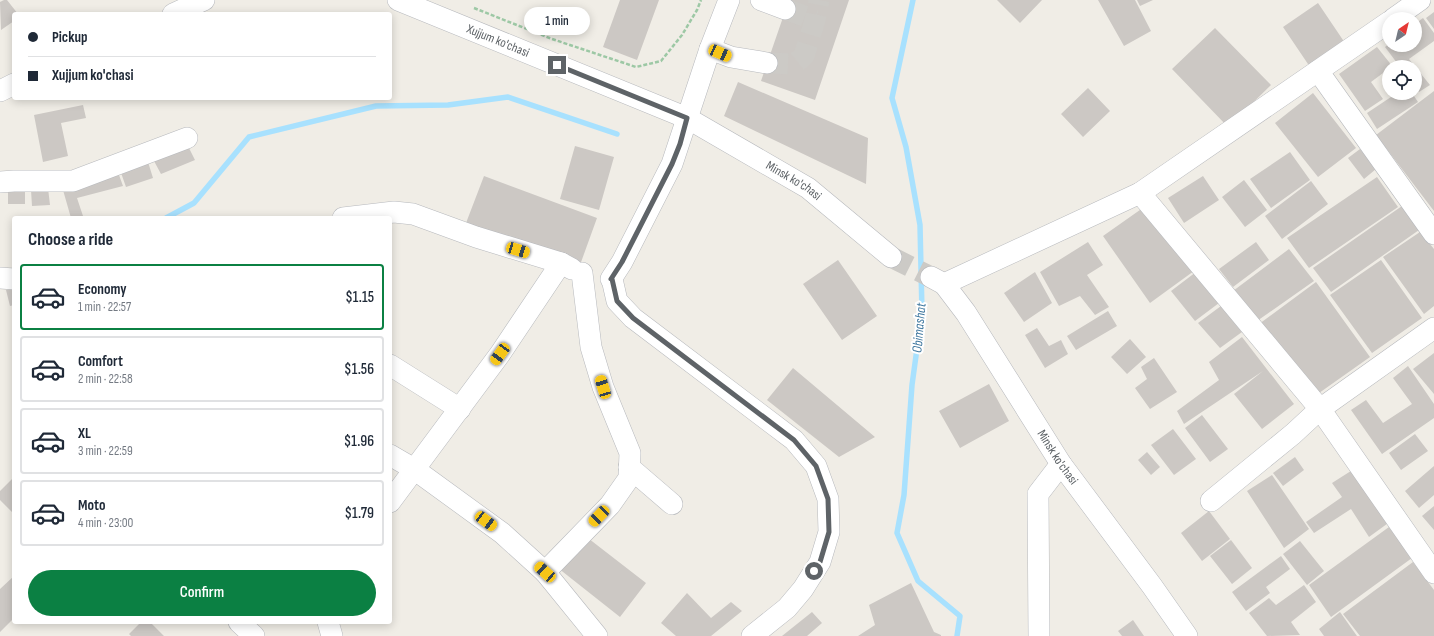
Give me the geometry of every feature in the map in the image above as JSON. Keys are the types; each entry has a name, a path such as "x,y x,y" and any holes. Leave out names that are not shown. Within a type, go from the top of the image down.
{"street":[{"path":"177,12 204,0"},
{"name":"Xujjum ko'chasi","path":"398,0 687,118"},
{"path":"611,279 622,262 672,164 680,144 710,49 729,0"},
{"path":"761,0 786,9"},
{"path":"1403,12 1420,0"},
{"path":"1382,27 1140,193 1320,409 1434,573"},
{"path":"710,49 730,57 767,63"},
{"path":"1318,71 1434,234"},
{"path":"0,91 12,85"},
{"name":"Minsk ko'chasi","path":"687,118 808,188 891,257"},
{"path":"0,182 73,181 187,138"},
{"name":"Minsk ko'chasi","path":"1140,193 938,281 966,313 1061,464 1152,586 1187,636"},
{"path":"360,216 394,212 413,214 476,237 561,263 582,273 611,279"},
{"path":"392,499 500,354 561,263"},
{"path":"545,572 610,505 629,478 630,453 603,387 591,347 582,273"},
{"path":"0,278 12,279"},
{"path":"611,279 617,301 633,318 794,440 816,466 828,499 829,532 820,562 803,589 787,608 752,636"},
{"path":"1211,501 1293,434 1320,409 1434,328"},
{"path":"392,366 460,409"},
{"path":"392,456 414,469 502,533 545,572 597,636"},
{"path":"1039,636 1038,494 1061,464"},
{"path":"629,466 672,504"},
{"path":"329,624 332,636"}],"path":[{"path":"467,6 552,39 636,66 661,61 682,35 697,10 701,0"}],"building":[{"path":"7,0 16,12 12,12 12,22 1,30 0,2"},
{"path":"620,0 659,0 637,60 603,47"},
{"path":"789,0 849,0 815,100 761,81"},
{"path":"997,0 1042,0 1020,23"},
{"path":"1098,0 1135,0 1151,31 1124,46"},
{"path":"1137,0 1153,0 1140,6"},
{"path":"1318,3 1345,43 1310,67 1283,27"},
{"path":"1434,12 1434,29 1426,18"},
{"path":"1423,18 1434,33 1434,41 1422,50"},
{"path":"1215,28 1271,85 1228,127 1172,69"},
{"path":"1377,47 1387,60 1382,60 1382,74 1371,82 1382,100 1365,111 1339,74"},
{"path":"1389,52 1419,52 1409,59 1410,60 1395,60"},
{"path":"1422,75 1430,85 1422,90"},
{"path":"738,82 868,138 866,184 724,116"},
{"path":"1088,88 1110,111 1083,137 1061,114"},
{"path":"1434,91 1434,211 1376,135"},
{"path":"1313,93 1356,148 1318,177 1275,123"},
{"path":"1386,100 1417,100 1418,102 1377,129 1367,113"},
{"path":"83,105 86,118 61,123 68,156 43,162 34,115"},
{"path":"188,146 195,160 161,174 154,161"},
{"path":"575,146 614,157 599,210 560,199"},
{"path":"1360,149 1376,169 1364,179 1348,158"},
{"path":"1290,152 1310,180 1271,208 1250,179"},
{"path":"148,162 153,178 126,187 120,170"},
{"path":"119,175 123,186 77,198 83,216 70,216 63,190"},
{"path":"484,176 597,218 580,265 466,223"},
{"path":"1203,176 1219,200 1184,223 1168,198"},
{"path":"1377,177 1398,207 1309,268 1287,238"},
{"path":"1244,180 1267,210 1245,227 1222,197"},
{"path":"1311,181 1328,204 1282,239 1265,216"},
{"path":"48,188 50,205 32,206 31,190"},
{"path":"25,191 25,204 8,204 8,192"},
{"path":"1147,205 1194,271 1150,303 1103,236"},
{"path":"1402,206 1419,230 1331,292 1313,268"},
{"path":"1420,232 1434,249 1434,306 1424,314 1383,257"},
{"path":"1088,242 1103,265 1087,275 1109,307 1095,315 1080,296 1059,306 1040,272"},
{"path":"1256,242 1269,260 1233,287 1219,269"},
{"path":"1289,249 1314,281 1257,321 1233,291"},
{"path":"838,260 877,316 842,340 803,284"},
{"path":"1381,260 1422,318 1372,353 1330,295"},
{"path":"1035,272 1052,303 1024,322 1004,293"},
{"path":"1196,272 1219,303 1195,321 1171,291"},
{"path":"1316,282 1370,357 1312,398 1259,324"},
{"path":"12,288 12,306 10,306 6,290"},
{"path":"1221,306 1242,332 1220,348 1198,323"},
{"path":"1108,311 1117,326 1076,350 1067,336"},
{"path":"1037,328 1049,346 1061,340 1068,354 1045,368 1025,335"},
{"path":"1242,337 1294,404 1262,429 1234,394 1263,371 1184,424 1177,411 1219,380 1209,362"},
{"path":"1130,339 1146,357 1127,374 1111,357"},
{"path":"1434,353 1434,394 1413,369"},
{"path":"1154,358 1177,392 1150,409 1135,388 1147,379 1141,367"},
{"path":"1408,366 1434,404 1434,418 1382,454 1351,410 1366,400 1383,423 1412,404 1393,378"},
{"path":"793,368 875,437 839,457 767,400"},
{"path":"989,384 1009,421 960,448 939,411"},
{"path":"1202,415 1228,449 1210,462 1185,428"},
{"path":"1173,429 1196,459 1174,475 1151,445"},
{"path":"1415,434 1428,451 1401,470 1389,453"},
{"path":"1147,452 1160,467 1151,475 1138,460"},
{"path":"1295,457 1304,470 1283,486 1273,473"},
{"path":"1434,466 1434,495 1419,508 1405,491"},
{"path":"1354,469 1391,521 1369,537 1351,509 1314,533 1306,522 1342,497 1332,483"},
{"path":"1272,475 1309,529 1284,548 1247,491"},
{"path":"12,479 12,512 0,500 0,491"},
{"path":"1434,506 1434,530 1422,516"},
{"path":"1209,511 1230,539 1202,561 1181,533"},
{"path":"1389,527 1412,558 1331,617 1309,585"},
{"path":"584,535 646,583 620,617 558,568"},
{"path":"1231,540 1252,568 1232,584 1210,556"},
{"path":"1300,541 1324,571 1307,585 1283,554"},
{"path":"1281,556 1290,569 1266,587 1270,593 1246,611 1232,592"},
{"path":"1413,562 1434,590 1434,636 1360,636 1343,614"},
{"path":"12,578 12,620 0,632 0,589"},
{"path":"911,583 934,632 941,636 858,636 875,625 869,605"},
{"path":"1304,585 1316,602 1291,622 1300,635 1267,636 1249,613 1269,598 1276,605"},
{"path":"687,593 711,618 731,602 742,611 711,636 676,636 661,623"},
{"path":"812,612 822,623 807,636 782,636"},
{"path":"1340,612 1357,636 1324,636 1319,629"},
{"path":"1133,620 1144,636 1122,636 1118,631"},
{"path":"139,624 152,624 164,636 131,636 129,634"}],"waterway":[{"name":"Obimashat","path":"913,0 892,98 906,147 920,225 922,312 912,385 904,495 897,533 918,581 960,616 957,636"},
{"path":"170,216 194,203 249,137 376,106 448,105 508,97 617,134"}],"tunnel":[{"path":"767,63 794,64 804,56 815,20 819,0"},
{"path":"785,9 815,20"},
{"path":"891,257 931,277"}],"route":[{"path":"557,65 687,118 680,144 672,164 622,262 611,279 617,301 633,318 794,440 816,466 828,499 829,532 820,562 814,571"}]}
